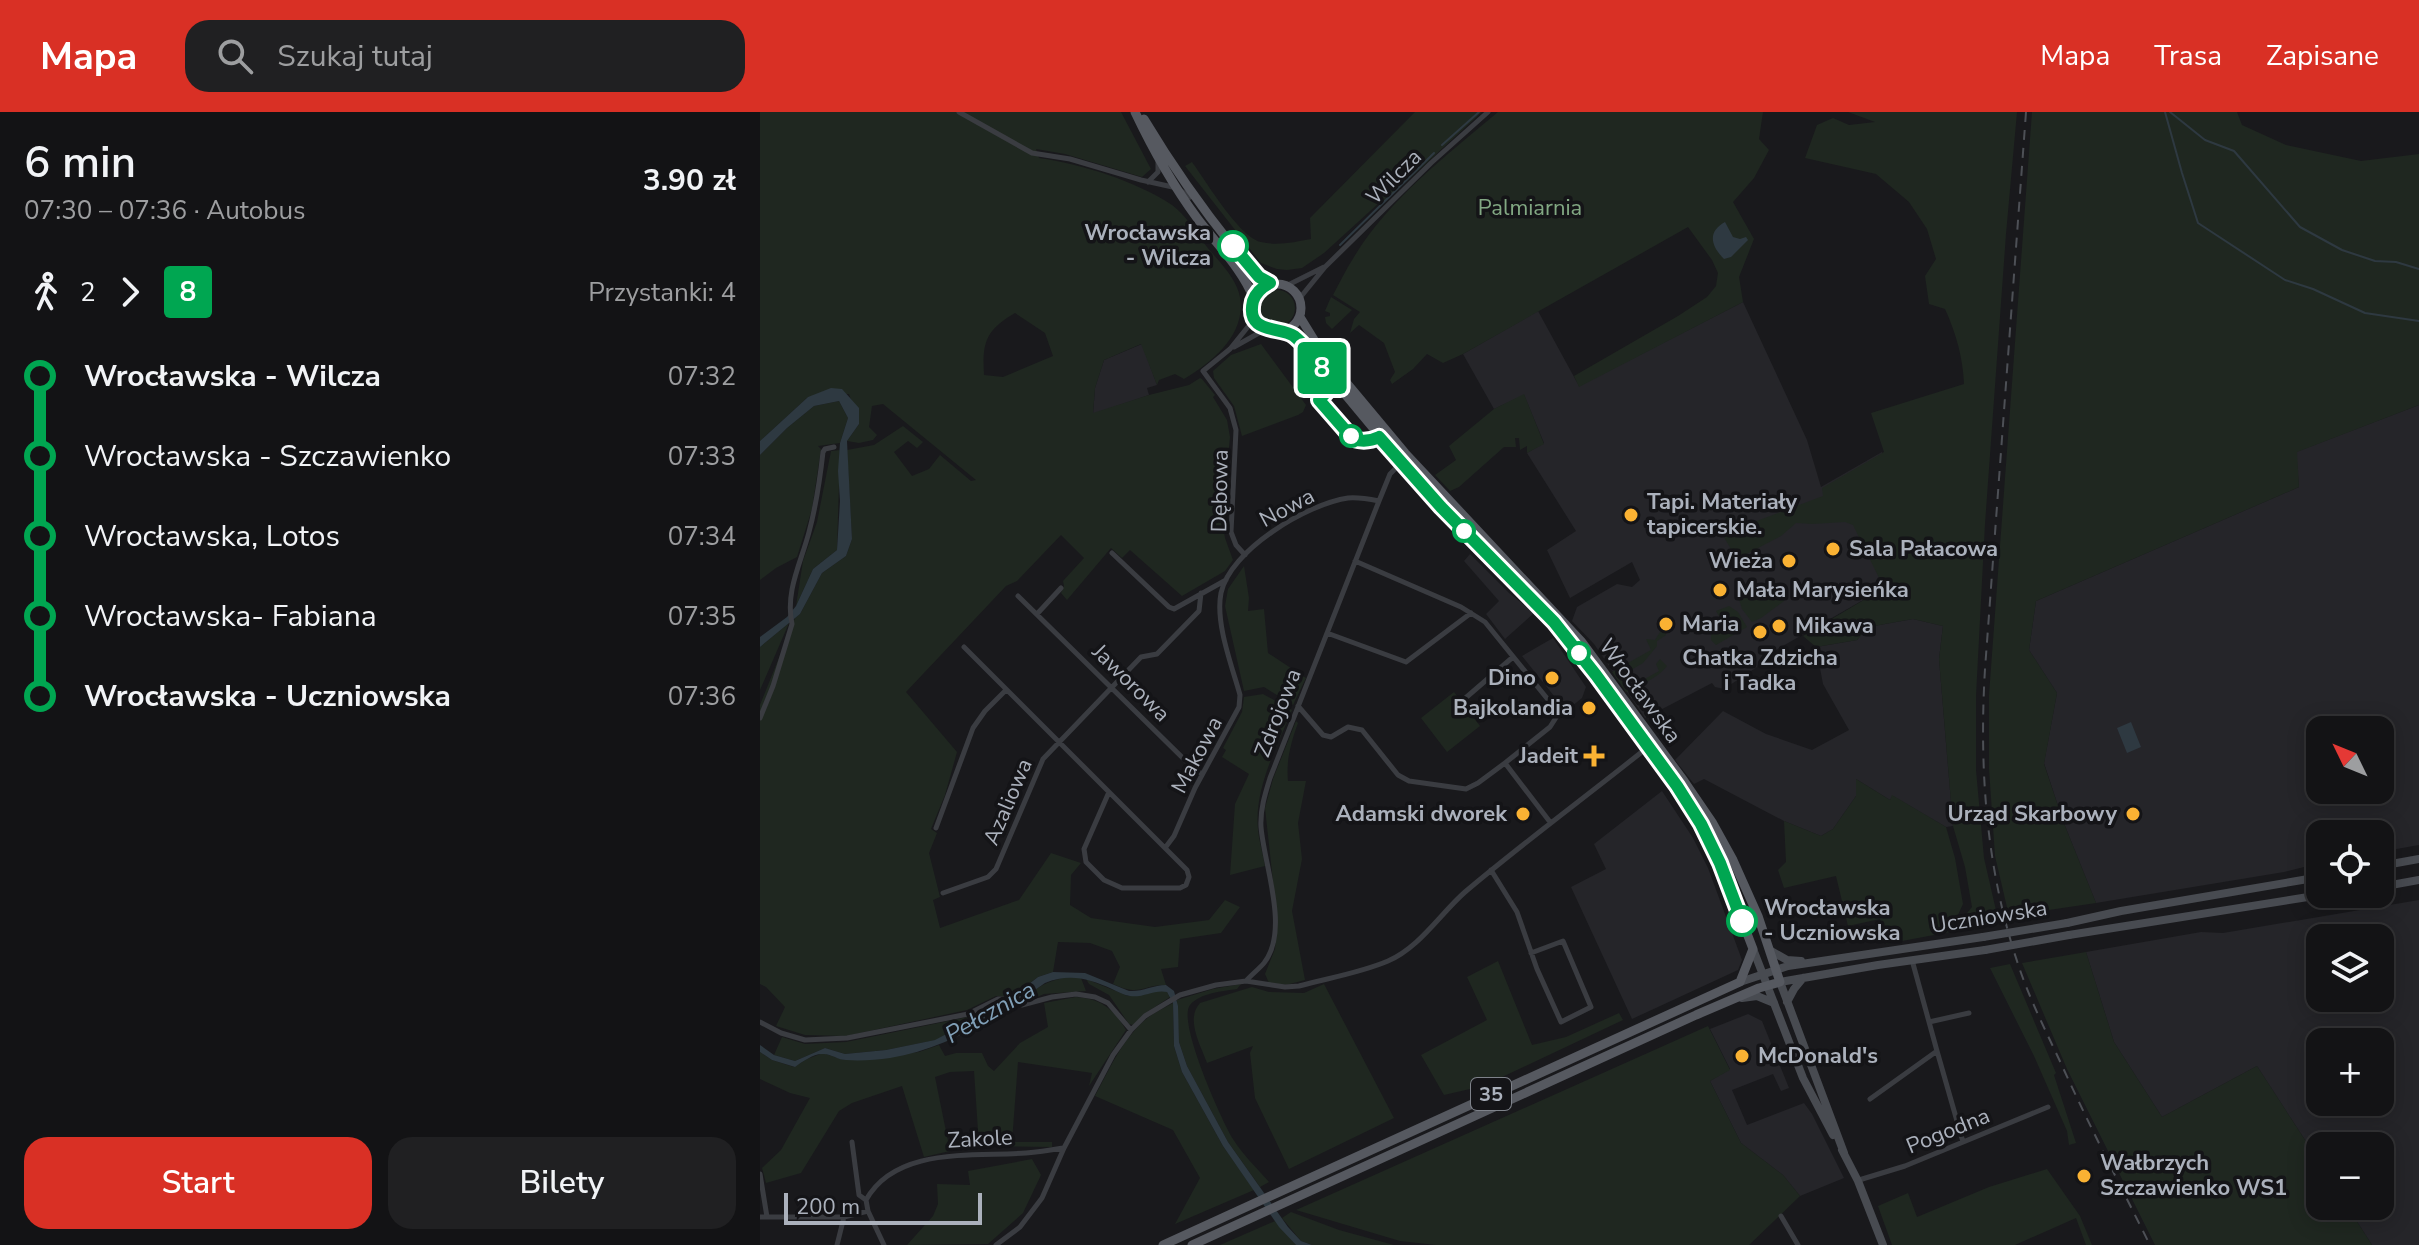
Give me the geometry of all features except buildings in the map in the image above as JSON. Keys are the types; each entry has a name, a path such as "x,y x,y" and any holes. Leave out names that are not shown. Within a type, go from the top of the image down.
{"main road":[{"path":"1137,112 1172,188 1241,274 1254,299"},
{"path":"1137,112 1205,212 1251,269 1270,283 1294,291 1299,299 1300,317 1293,328 1284,331 1266,329 1255,318 1254,299 1259,290 1270,283"},
{"name":"Wrocławska","path":"1300,317 1324,356 1414,464 1581,641 1712,822 1743,883 1771,951 1844,1153"},
{"name":"Wrocławska","path":"1284,331 1296,338 1315,358 1401,463 1562,631 1701,824 1720,863 1803,1078 1858,1181 1883,1245"},
{"path":"2394,863 2419,859"},
{"name":"Uczniowska","path":"1762,973 1813,962 2067,923 2306,879"},
{"path":"2394,884 2419,880"},
{"name":"Uczniowska","path":"1780,982 2306,897"},
{"path":"2156,922 2153,910 2157,905"},
{"path":"1740,982 1753,949"},
{"path":"1771,951 1787,960 1813,962"},
{"name":"35","path":"1163,1245 1762,973"},
{"path":"1787,1002 1803,978"},
{"name":"35","path":"1197,1243 1734,999 1780,982"},
{"path":"1734,999 1754,995 1774,1003"},
{"path":"1633,1030 1638,1043"}],"street":[{"path":"959,112 1032,153 1070,159 1172,188 1187,194 1205,212"},
{"name":"Wilcza","path":"1299,299 1325,267 1488,112"},
{"path":"1148,182 1158,172 1158,160"},
{"name":"Wilcza","path":"1286,286 1325,267"},
{"name":"Dębowa","path":"1230,349 1255,318"},
{"name":"Dębowa","path":"1245,555 1236,545 1231,532 1236,430 1230,408 1203,371 1230,349 1266,329"},
{"path":"760,718 773,686 791,620 794,580 815,509 823,452 834,447"},
{"name":"Zdrojowa","path":"1246,981 1265,962 1273,947 1275,917 1261,827 1262,806 1270,778 1390,474 1401,463"},
{"name":"Nowa","path":"1227,580 1245,555 1267,534 1321,507 1351,498 1379,501"},
{"path":"1112,553 1174,609 1227,580"},
{"path":"1298,706 1323,735 1331,737 1348,727 1362,730 1398,775 1409,781 1466,789 1550,727 1557,716 1554,707 1485,622 1355,561"},
{"name":"Makowa","path":"1165,848 1239,707 1240,695 1220,613 1221,593 1227,580"},
{"path":"1037,614 1061,588"},
{"name":"Azaliowa","path":"943,893 988,877 996,869 1043,759 1141,657 1157,654 1199,611 1201,593"},
{"name":"Jaworowa","path":"1018,596 1202,774"},
{"path":"1327,633 1406,662 1471,613"},
{"name":"Azaliowa","path":"964,647 1006,690 1058,741 1109,792 1187,870 1189,877 1186,885 1180,888 1122,888 1104,880 1086,862 1084,849 1109,792"},
{"path":"1462,701 1513,657"},
{"path":"936,828 973,728 1006,690"},
{"path":"996,1245 1020,1227 1042,1198 1064,1148 1113,1055 1145,1016 1180,995 1216,985 1246,981 1299,986 1389,961 1421,938 1448,907 1491,870 1648,747"},
{"path":"1505,763 1550,822"},
{"path":"1491,870 1517,912 1531,953 1561,1022 1591,1007 1563,941 1531,953"},
{"path":"1912,959 1963,1142"},
{"path":"760,1022 781,1033 805,1040 847,1038 968,1014 998,999 1022,1005 1064,996 1095,997 1108,1003 1131,1030"},
{"path":"1929,1022 1969,1013"},
{"path":"1870,1099 1937,1051"},
{"name":"Pogodna","path":"1858,1181 1905,1166 2048,1107"},
{"path":"852,1142 859,1195 866,1200 884,1245"},
{"name":"Zakole","path":"866,1200 884,1177 927,1160 964,1154 1025,1153 1064,1148"},
{"path":"760,1174 763,1217 844,1217 868,1211"},
{"path":"1781,1216 1798,1245"},
{"path":"837,1245 844,1217"}],"shaded area":[{"path":"1743,302 1807,440 1821,487 1882,452 1926,564 1760,659 1757,667 1724,689 1712,683 1645,718 1594,644 1572,621 1577,607 1617,584 1632,587 1640,580 1632,562 1570,598 1547,550 1576,531 1527,453 1544,443 1524,395 1494,409 1463,354 1538,311 1579,386"},
{"path":"1142,344 1157,385 1147,388 1149,395 1093,414 1095,388 1104,360"},
{"path":"2419,405 2419,845 2394,849 2394,820 2306,820 2306,866 2096,903 2044,763 2057,693 2029,650 2036,601 2299,487 2296,452"},
{"path":"1470,554 1534,613 1505,639 1486,614 1499,601 1464,561"},
{"path":"1913,619 1943,626 1939,659 1953,826 1946,827 1893,796 1890,800 1856,779 1856,796 1833,829 1821,836 1784,821 1704,779 1694,784 1675,760 1723,711 1766,734 1812,750 1849,730 1823,684 1816,647 1857,640 1868,627"},
{"path":"1553,638 1586,687 1582,698 1566,711 1522,656"},
{"path":"1662,791 1693,838 1708,868 1742,960 1738,970 1632,1019 1571,887 1606,869 1594,844"},
{"path":"2419,900 2419,1245 2372,1245 2356,1220 2394,1220 2394,1132 2306,1132 2306,1141 2257,1066 2162,1117 2114,1042 2086,952 2201,932 2223,933 2371,908 2394,908 2394,904"},
{"path":"1748,1014 1762,1021 1789,1088 1781,1091 1773,1074 1732,1090 1747,1125 1804,1103 1844,1178 1800,1196 1783,1175 1741,1143 1710,1081 1730,1069 1710,1029"}],"green space":[{"path":"760,112 1121,112 1151,169 1142,177 1065,154 1036,149 1039,158 1108,175 1142,188 1172,205 1187,219 1230,274 1239,293 1241,307 1234,333 1226,344 1207,363 1184,379 1175,374 1159,380 1157,385 1141,344 1104,360 1095,388 1093,413 1202,379 1215,395 1213,397 1227,420 1230,437 1222,520 1233,560 1225,571 1182,596 1130,550 1122,558 1111,548 1067,600 1061,593 1063,581 1084,558 1061,535 1017,581 1006,586 906,692 957,752 931,829 937,833 929,853 940,897 933,900 940,928 1019,900 1051,853 1081,863 1071,875 1070,905 1091,918 1155,927 1209,920 1225,900 1240,907 1221,933 1180,939 1178,967 1161,969 1166,985 1135,990 1122,988 1113,984 1120,967 1112,951 1090,943 1058,942 1053,972 1038,977 1011,997 996,996 967,1010 846,1036 805,1035 776,1026 785,1007 760,984 760,705 795,618 822,573 846,556 852,539 847,450 874,445 903,426 923,442 917,448 908,441 894,452 912,476 929,469 940,455 971,481 976,480 883,404 872,406 869,427 877,435 873,440 859,443 847,441 859,424 849,394 808,397 760,441","holes":["1015,313 1045,333 1053,356 1003,377 984,375 985,345 992,331 1005,319"]},
{"path":"1415,112 1482,112 1383,203 1380,202 1324,253 1302,268 1277,269 1261,263 1185,166 1192,162 1233,220 1252,238 1273,244 1311,239 1310,218"},
{"name":"Palmiarnia","path":"1498,112 1763,112 1759,139 1769,150 1754,178 1733,202 1754,239 1739,277 1743,302 1579,387 1574,376 1678,316 1707,297 1716,286 1718,273 1712,260 1688,227 1463,354 1443,363 1427,354 1392,384 1390,380 1395,372 1384,343 1359,325 1350,333 1354,319 1360,312 1333,295 1368,236 1401,197"},
{"path":"1848,112 2017,112 1985,524 1976,696 1976,770 1984,858 1998,919 1962,925 1962,919 1972,907 1953,826 1939,659 1943,626 1913,619 1868,627 1857,640 1816,647 1803,636 1884,588 1853,525 1845,522 1796,523 1781,536 1737,559 1722,534 1823,496 1822,488 1884,452 1871,413 1964,384 1958,346 1945,309 1929,304 1925,276 1936,259 1927,229 1909,202 1876,174 1805,158 1817,125 1833,118 1849,125 1875,122"},
{"path":"2032,112 2237,112 2242,125 2286,145 2361,161 2419,154 2419,405 2297,452 2299,487 2036,601 2029,650 2057,693 2044,764 2096,903 2009,916 1995,856 1989,769 1989,695"},
{"path":"1277,290 1290,295 1295,308 1290,321 1277,326 1264,321 1259,308 1264,295"},
{"path":"1331,297 1352,310 1332,329 1325,317 1330,316 1325,311"},
{"path":"1261,344 1306,405 1298,415 1242,436 1234,406 1214,378 1213,371 1231,355"},
{"path":"1524,394 1544,444 1527,453 1527,446 1520,450 1519,438 1515,438 1516,447 1504,447 1459,487 1450,491 1435,475 1456,460 1449,446 1494,409"},
{"path":"839,401 848,418 840,443 818,446 821,449 812,509 797,557 760,580 760,455 814,406"},
{"path":"840,450 837,550 813,569 796,606 803,561 817,522 831,451"},
{"path":"1244,566 1248,611 1264,609 1268,653 1306,678 1293,705 1264,687 1244,691 1225,606 1228,589"},
{"path":"1771,582 1778,585 1784,601 1752,622 1739,599"},
{"path":"1729,606 1738,612 1747,627 1716,645 1711,635 1724,625 1716,611"},
{"path":"789,623 760,690 760,647"},
{"path":"1666,628 1666,635 1657,641 1657,646 1643,663 1624,674 1625,681 1632,686 1659,671 1656,664 1660,659 1667,666 1654,678 1626,692 1612,672 1651,650 1646,639 1655,640"},
{"path":"1454,692 1480,726 1447,752 1421,718"},
{"path":"1263,694 1292,710 1268,768 1260,798 1258,829 1265,866 1230,875 1235,804 1249,774 1222,757 1226,750 1223,748 1242,712 1244,697"},
{"path":"1296,721 1288,758 1288,781 1306,781 1298,823 1302,859 1292,911 1305,980 1286,985 1269,983 1265,974 1275,949 1277,918 1265,808"},
{"path":"1856,779 1890,800 1892,795 1946,827 1963,904 1950,932 1886,944 1880,919 1848,926 1836,876 1784,888 1778,870 1786,862 1784,821 1821,836 1833,829 1856,796"},
{"path":"2086,952 2114,1042 2162,1117 2257,1066 2306,1141 2306,1220 2356,1220 2372,1245 2155,1245 2067,1069 2022,963"},
{"path":"1498,961 1532,1045 1566,1037 1619,1013 1623,1020 1483,1086 1444,1095 1421,1055 1487,1020 1467,977"},
{"path":"2010,964 2056,1073 2054,1075 2076,1143 2069,1145 2067,1131 2034,1056 1990,968"},
{"path":"1081,978 1086,991 1044,994 1023,1003 1018,1001 1049,982"},
{"path":"1086,979 1128,996 1162,990 1170,997 1133,1025 1129,1024 1109,995"},
{"path":"1241,984 1237,989 1212,993 1194,1001 1188,1015 1202,1070 1227,1128 1241,1150 1269,1182 1260,1187 1228,1142 1187,1066 1179,1042 1177,1000"},
{"path":"1324,984 1394,1118 1289,1169 1255,1098 1250,1053 1253,1046 1207,1063 1196,1033 1194,1017 1200,1003 1252,987 1269,992 1304,993"},
{"path":"1076,997 1106,1006 1126,1030 1089,1086 1092,1073 1018,1062 1012,1142 1052,1142 1052,1147 979,1146 974,1071 950,1072 935,1077 950,1151 924,1157 902,1086 852,1103 839,1111 801,1173 766,1183 762,1168 781,1150 810,1098 790,1093 760,1079 760,1052 772,1060 794,1067 823,1053 844,1060 919,1052 939,1045 945,1056 982,1053 994,1071 1020,1043 1048,1027 1044,1003"},
{"path":"1006,1001 936,1040 845,1054 825,1048 795,1061 774,1055 782,1037 805,1044 846,1042 968,1017 997,1002"},
{"path":"1173,1003 1174,1046 1182,1072 1223,1146 1254,1190 1175,1224 1200,1178 1173,1130 1095,1096 1129,1037 1148,1017"},
{"path":"1708,1026 1730,1070 1710,1081 1741,1143 1783,1175 1800,1196 1749,1245 1436,1245 1400,1241 1296,1210"},
{"path":"1032,1159 1041,1175 1023,1213 988,1244 907,1245 933,1216 938,1204 937,1184 970,1185 968,1171"},
{"path":"2047,1169 2080,1216 2092,1245 2086,1245 2076,1218 2015,1245 1892,1245 1878,1206 1908,1193 1917,1217 1989,1187"},
{"path":"1291,1212 1339,1230 1394,1245 1312,1245 1301,1241 1282,1218"},
{"path":"1275,1221 1296,1245 1220,1245"}],"water":[{"path":"1725,222 1733,237 1746,237 1748,240 1731,257 1724,259 1716,249 1713,235"},
{"path":"831,388 842,389 859,408 859,424 847,441 852,539 846,556 822,573 800,614 760,647 760,637 787,617 796,606 813,569 837,550 840,443 848,418 839,401 814,406 760,455 760,441 808,397"},
{"path":"2131,722 2141,747 2127,753 2117,728"},
{"name":"Pełcznica","path":"1053,972 1085,973 1129,991 1166,985 1174,991 1178,1006 1179,1042 1187,1066 1228,1142 1288,1227 1301,1241 1312,1245 1296,1245 1279,1227 1223,1146 1182,1072 1174,1046 1173,1003 1167,992 1130,996 1087,980 1063,978 1045,983 971,1030 911,1054 885,1059 843,1060 819,1054 795,1067 772,1060 760,1052 760,1045 774,1055 795,1061 825,1048 845,1054 935,1040 1003,1004 1038,977"}],"waterway":[{"path":"1442,145 1479,112"},
{"path":"2165,112 2198,223 2285,280 2365,313 2419,321"},
{"path":"2170,112 2205,140 2234,151 2300,227 2342,250 2375,261 2396,262 2419,269"},
{"path":"1340,245 1434,153"}],"railway":[{"path":"2026,112 1985,669 1983,744 1987,818 1998,892 2023,978 2074,1092 2150,1245"}],"bus line":[{"name":"8","path":"1233,246 1251,269 1270,283 1259,290 1254,299 1253,310 1257,321 1266,329 1291,334 1335,383 1319,400 1353,439 1360,441 1379,437 1441,507 1554,622 1596,675 1701,824 1742,921"}],"place":[{"name":"Wrocławska - Wilcza","path":"1233,246"},
{"name":"Tapi. Materiały tapicerskie.","path":"1631,515"},
{"name":"Sala Pałacowa","path":"1833,549"},
{"name":"Wieża","path":"1789,561"},
{"name":"Mała Marysieńka","path":"1720,590"},
{"name":"Maria","path":"1666,624"},
{"name":"Mikawa","path":"1779,626"},
{"name":"Chatka Zdzicha i Tadka","path":"1760,632"},
{"name":"Dino","path":"1552,678"},
{"name":"Bajkolandia","path":"1589,708"},
{"name":"Jadeit","path":"1594,756"},
{"name":"Adamski dworek","path":"1523,814"},
{"name":"Urząd Skarbowy","path":"2133,814"},
{"name":"Wrocławska - Uczniowska","path":"1742,921"},
{"name":"McDonald's","path":"1742,1056"},
{"name":"Wałbrzych Szczawienko WS1","path":"2084,1176"}]}
